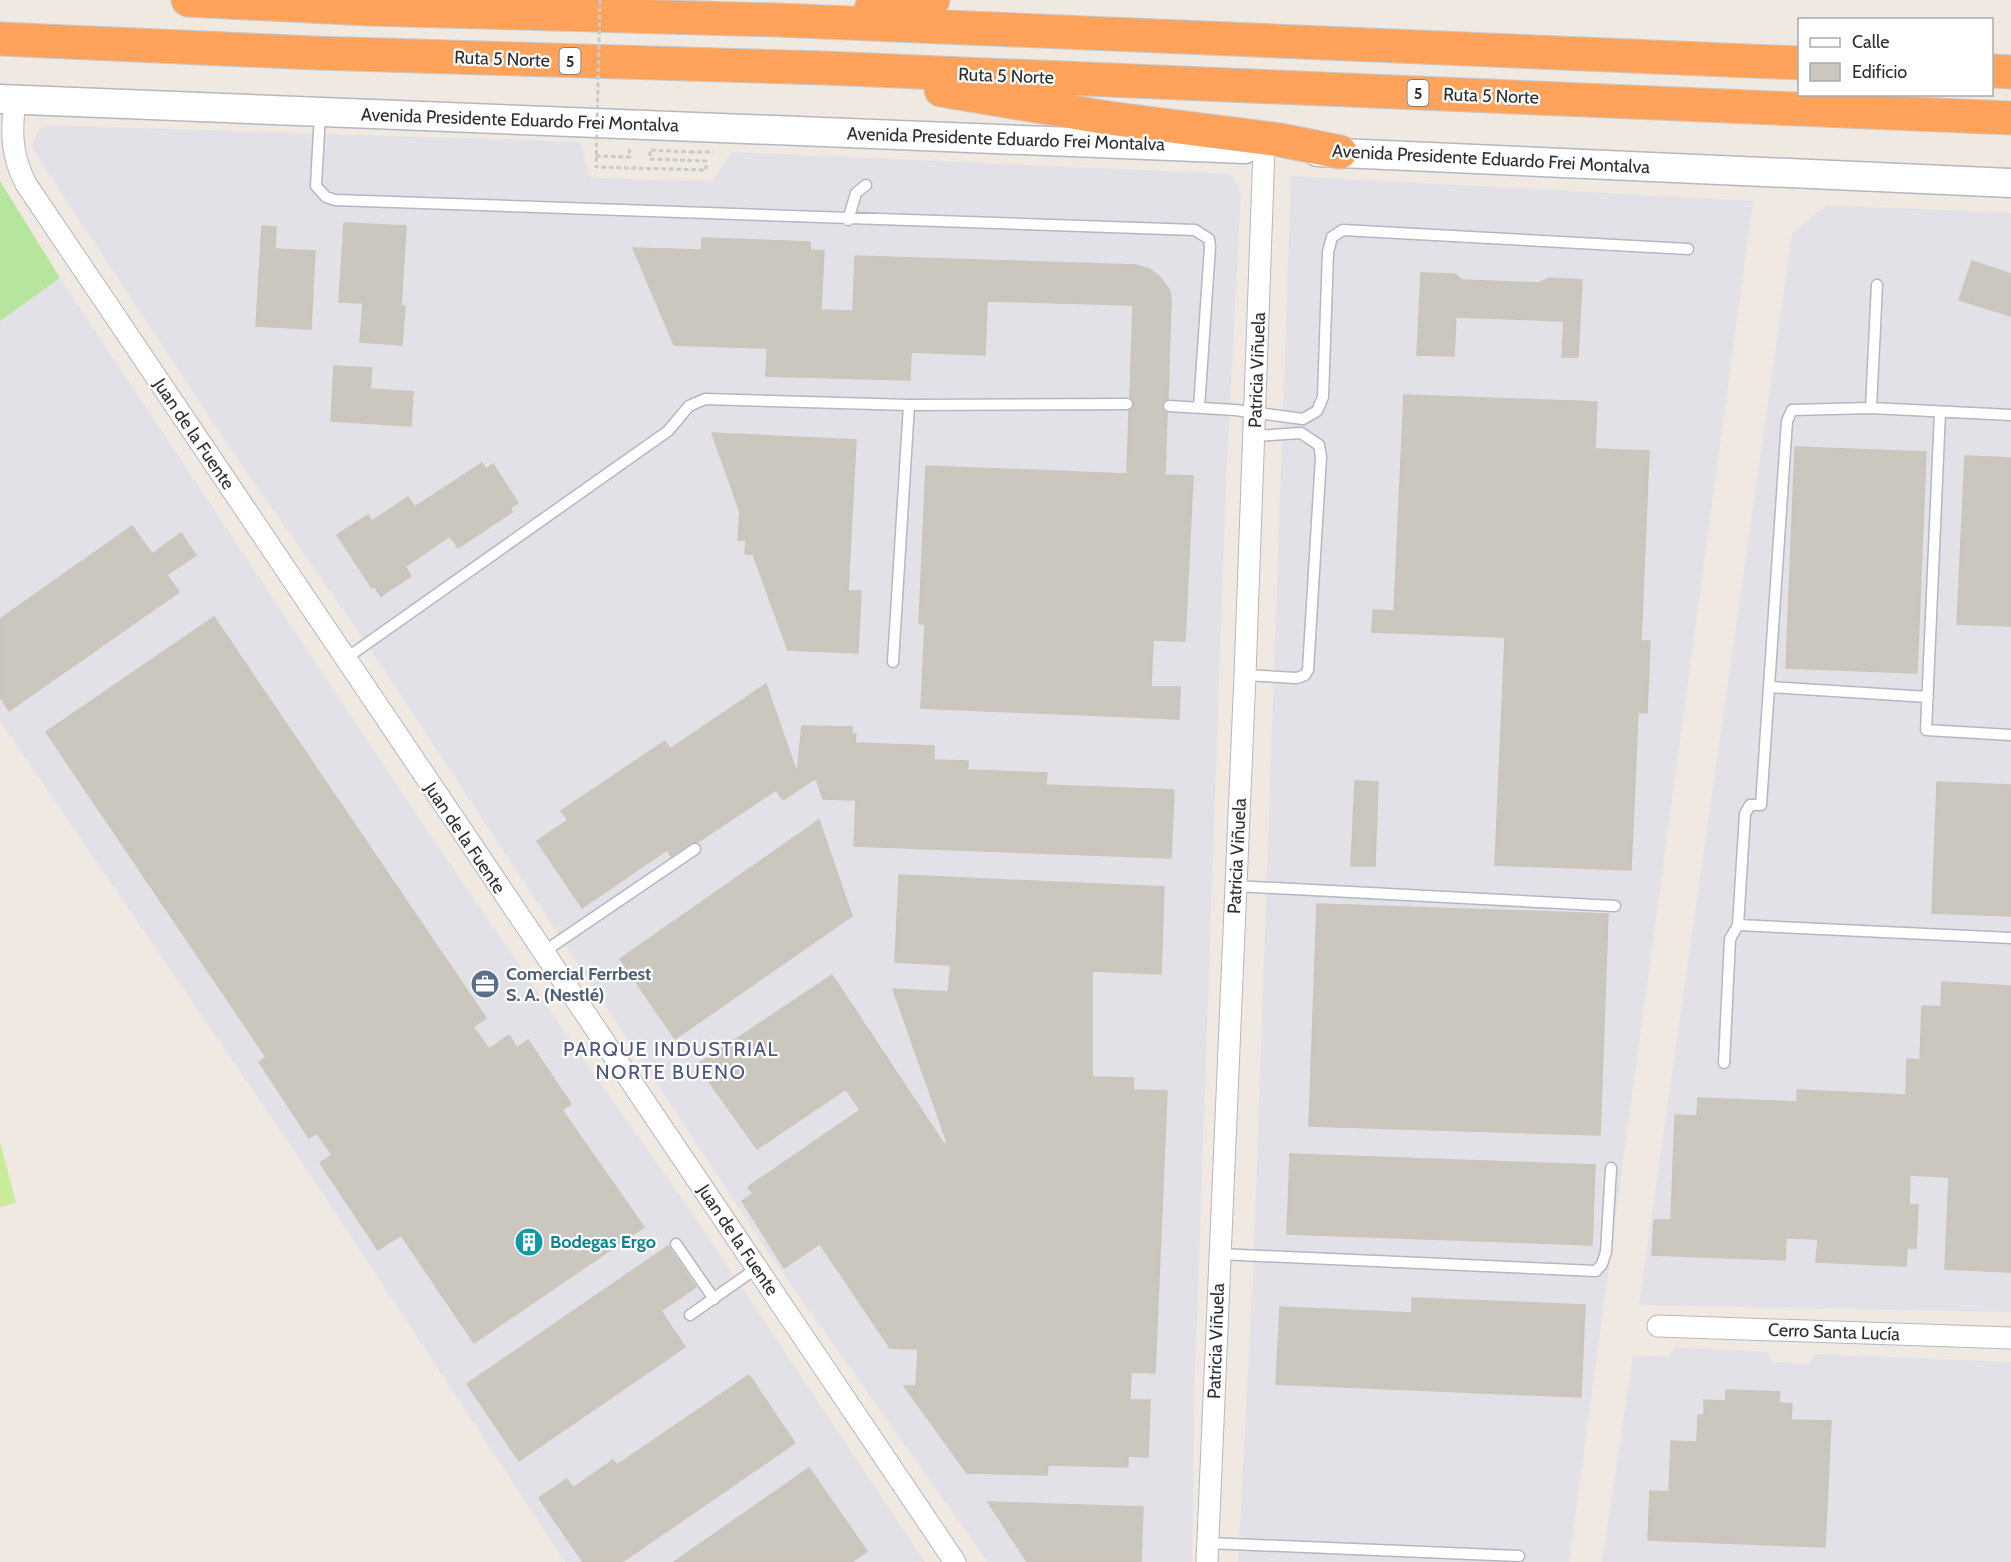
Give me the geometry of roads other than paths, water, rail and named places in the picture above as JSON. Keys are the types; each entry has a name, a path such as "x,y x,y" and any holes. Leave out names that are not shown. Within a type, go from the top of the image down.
{"highway":[{"path":"188,0 368,9 777,20 1798,63"},
{"path":"777,20 933,0"},
{"name":"Ruta 5 Norte","path":"0,39 315,53 824,68 2011,118"},
{"path":"824,68 977,97 1153,124 1280,140 1341,152"},
{"path":"1993,71 2011,72"}],"main road":[{"name":"Avenida Presidente Eduardo Frei Montalva","path":"7,100 1341,152 2011,183"}],"street":[{"name":"Juan de la Fuente","path":"7,100 12,124 14,156 26,184 542,953 955,1562"},
{"name":"Patricia Viñuela","path":"1207,1553 1255,436 1264,150"},
{"name":"Cerro Santa Lucía","path":"1658,1326 2011,1338"}],"lane":[{"path":"320,112 316,186 326,197 335,200 848,220 1184,230 1203,234 1209,239 1210,247 1199,408"},
{"path":"848,220 856,193 866,185"},
{"path":"1169,406 1303,418 1317,411 1323,397 1328,252 1332,237 1343,230 1688,249"},
{"path":"1871,408 1877,285"},
{"path":"345,659 668,431 689,406 705,399 909,405 1127,404"},
{"path":"893,662 909,405"},
{"path":"1724,1063 1730,939 1738,925 1745,814 1750,805 1761,805 1787,421 1792,410 1871,408 2011,415"},
{"path":"1940,412 1926,730 2011,735"},
{"path":"1245,675 1297,678 1305,675 1308,670 1321,456 1319,445 1301,433 1255,436"},
{"path":"1770,687 1928,696"},
{"path":"542,953 695,849"},
{"path":"1235,886 1615,906"},
{"path":"1738,925 2011,938"},
{"path":"1219,1254 1596,1271 1602,1264 1605,1252 1611,1168"},
{"path":"676,1244 714,1299"},
{"path":"690,1315 757,1268"},
{"path":"1207,1553 1519,1556"}],"place":[{"name":"Comercial Ferrbest S. A. (Nestlé)","path":"485,984"},
{"name":"Bodegas Ergo","path":"529,1242"}],"district":[{"name":"PARQUE INDUSTRIAL NORTE BUENO","path":"671,1060"}]}
